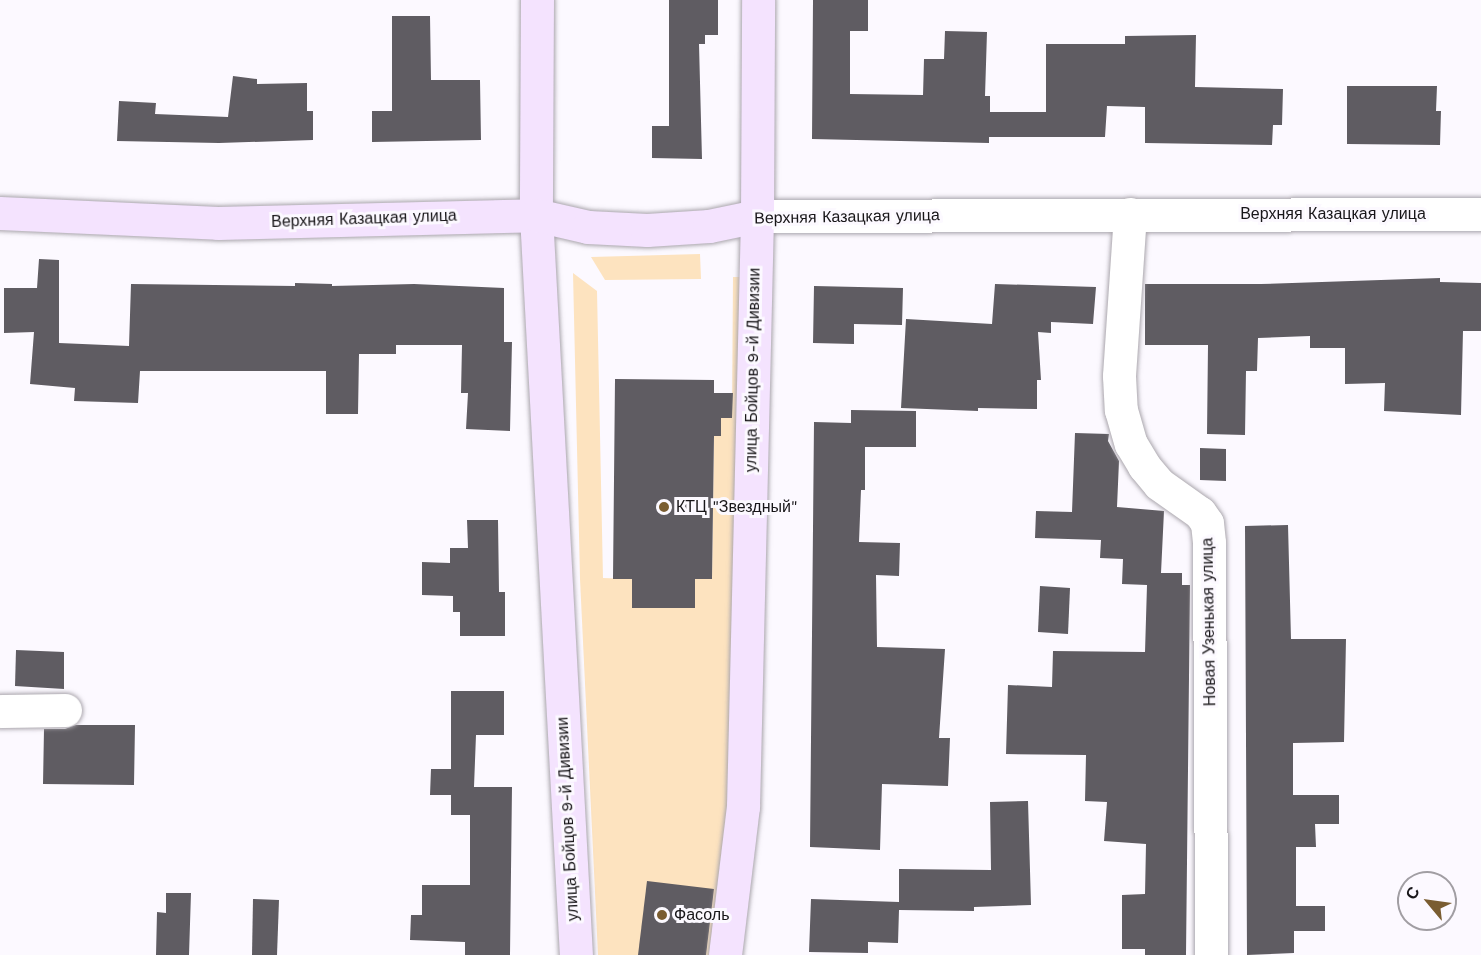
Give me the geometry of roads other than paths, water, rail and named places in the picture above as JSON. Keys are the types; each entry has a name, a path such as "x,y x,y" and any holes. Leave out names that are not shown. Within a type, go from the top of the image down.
{"street":[{"name":"улица Бойцов 9-й Дивизии","path":"537,0 536,215 576,955"},
{"name":"улица Бойцов 9-й Дивизии","path":"725,955 743,807 757,216 758,0"},
{"name":"Верхняя Казацкая улица","path":"0,213 218,223 536,215 588,227 647,230 709,226 757,216 1481,214"},
{"name":"Новая Узенькая улица","path":"1130,214 1119,376 1121,410 1131,444 1144,466 1159,484 1200,513 1207,523 1211,955"},
{"path":"0,711 65,710"}],"place":[{"name":"КТЦ \"Звездный\"","path":"664,507"},
{"name":"Фасоль","path":"662,915"}]}
